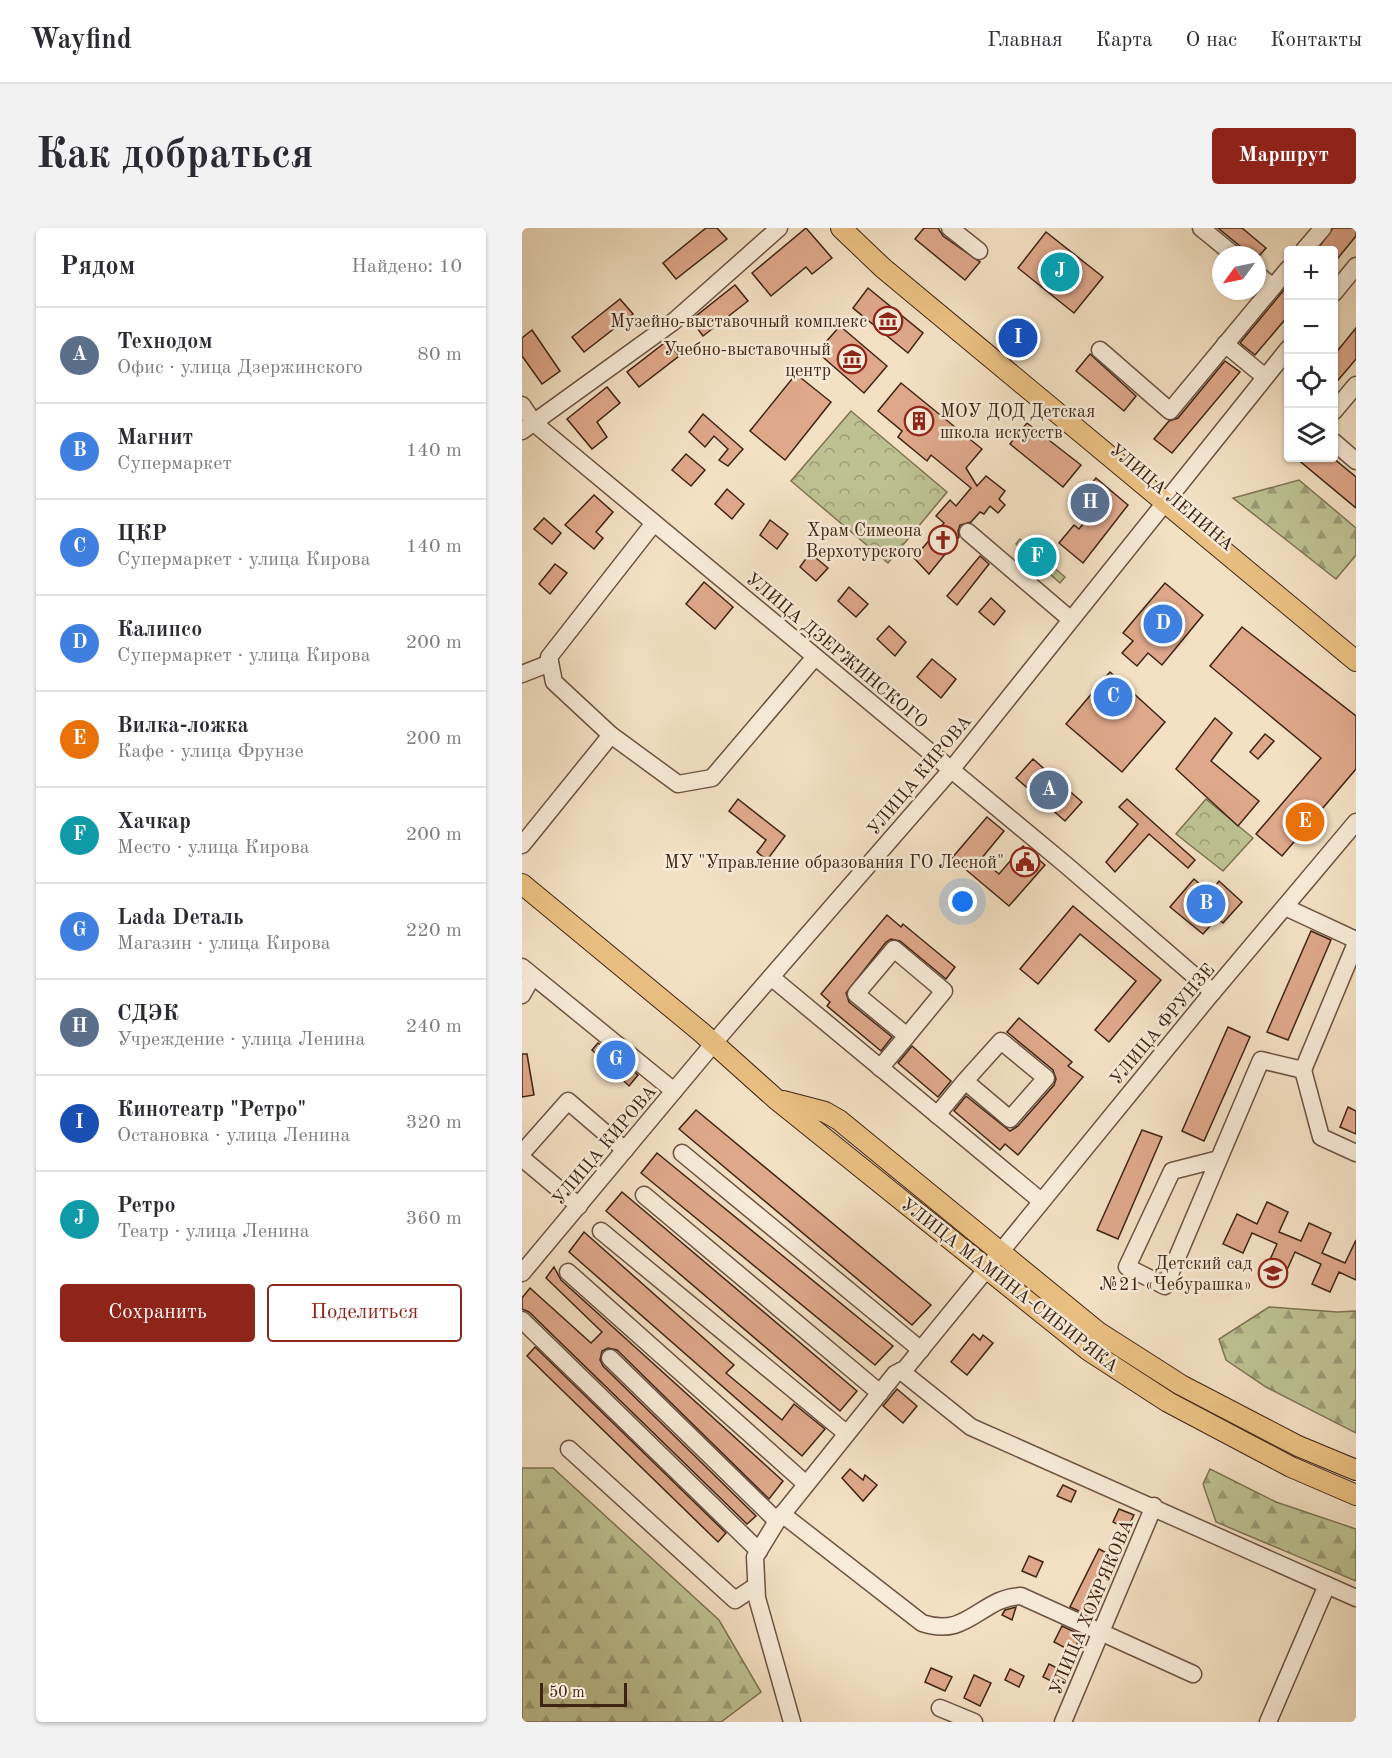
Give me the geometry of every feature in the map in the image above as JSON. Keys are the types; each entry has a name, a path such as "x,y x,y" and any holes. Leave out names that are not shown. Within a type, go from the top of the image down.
{"main road":[{"path":"841,228 883,268 1166,498 1356,660"},
{"name":"УЛИЦА ЛЕНИНА","path":"850,228 884,260 1166,498 1356,651"},
{"name":"УЛИЦА МАМИНА-СИБИРЯКА","path":"522,884 777,1100 1088,1350 1168,1402 1291,1467 1356,1495"},
{"name":"УЛИЦА МАМИНА-СИБИРЯКА","path":"777,1100 825,1112 839,1120 1098,1332 1181,1385 1298,1446 1356,1470"}],"street":[{"path":"528,427 673,322 779,228"},
{"path":"950,228 979,251"},
{"path":"1201,228 1223,246"},
{"path":"1307,246 1323,228"},
{"path":"1338,289 1354,272"},
{"path":"1100,350 1170,411 1284,274"},
{"path":"1266,281 1273,287"},
{"path":"1225,345 1265,377"},
{"name":"УЛИЦА КИРОВА","path":"522,1273 713,1044 951,770 1166,498 1284,354"},
{"path":"1337,408 1356,385"},
{"name":"УЛИЦА ДЗЕРЖИНСКОГО","path":"522,405 528,427 654,523 1214,992"},
{"path":"1338,445 1356,461"},
{"path":"654,523 549,657 554,681 611,735 678,784 712,778 815,657"},
{"path":"968,532 1070,619"},
{"path":"522,674 550,663"},
{"path":"522,844 611,735"},
{"name":"УЛИЦА ФРУНЗЕ","path":"759,1551 780,1518 846,1433 921,1350 1041,1201 1356,822"},
{"path":"1285,907 1356,941 1303,1070 1321,1137 1356,1154"},
{"path":"880,1068 907,1036 944,991 894,949 856,994 907,1036"},
{"path":"522,995 527,972 674,1090"},
{"path":"771,977 1041,1201"},
{"path":"937,1115 966,1081 1001,1041 1046,1078 1010,1119 966,1081"},
{"path":"1219,1159 1172,1171 1126,1267 1165,1286 1219,1159 1261,1060 1303,1070"},
{"path":"522,1153 568,1101 625,1150"},
{"path":"682,1153 921,1350"},
{"path":"522,1158 579,1206"},
{"path":"644,1195 880,1393"},
{"path":"601,1231 846,1433"},
{"path":"568,1272 806,1484"},
{"path":"522,1320 759,1551 755,1557 757,1598 792,1722"},
{"path":"610,1358 780,1518 922,1623 935,1628 962,1623 978,1616 994,1603 1008,1597 1022,1596 1193,1674"},
{"path":"901,1371 971,1427 1154,1506 1356,1598"},
{"path":"569,1449 735,1600 756,1586"},
{"name":"УЛИЦА ХОХРЯКОВА","path":"1063,1722 1154,1506"},
{"path":"1268,1722 1327,1585"},
{"path":"940,1708 974,1722"}],"green space":[{"path":"851,411 947,492 888,563 791,481"},
{"path":"1299,480 1356,528 1356,555 1336,579 1233,498"},
{"path":"1020,539 1065,577 1060,583 1016,544"},
{"path":"1206,799 1253,838 1223,871 1176,834"},
{"path":"1269,1307 1337,1312 1356,1311 1356,1433 1266,1387 1226,1360 1219,1339"},
{"path":"522,1468 553,1468 719,1620 761,1692 721,1722 522,1722"},
{"path":"1210,1469 1276,1502 1356,1529 1356,1581 1216,1522 1203,1484"}],"building":[{"path":"706,228 717,228 727,239 676,279 663,263"},
{"path":"806,228 832,258 812,274 806,267 771,296 752,273"},
{"path":"924,228 938,228 943,236 980,262 965,280 915,239"},
{"path":"1218,228 1242,228 1264,246 1240,246"},
{"path":"1333,228 1356,228 1356,236 1338,258 1338,246 1320,246"},
{"path":"1046,232 1103,277 1074,313 1018,268"},
{"path":"735,285 748,301 703,336 691,320"},
{"name":"Музейно-выставочный комплекс","path":"868,288 923,333 908,353 853,308"},
{"path":"1284,290 1284,321 1255,355 1240,343"},
{"path":"620,299 633,314 584,352 572,337"},
{"name":"Учебно-выставочный центр","path":"840,326 887,366 864,393 817,352"},
{"path":"1356,328 1356,359 1338,380 1338,354 1338,350"},
{"path":"532,330 560,371 542,384 522,356 522,338"},
{"path":"667,341 679,356 639,387 627,372"},
{"path":"1090,354 1136,396 1124,411 1076,371"},
{"path":"1225,361 1240,372 1172,453 1154,439 1169,421 1178,418"},
{"path":"796,374 831,402 785,460 750,431"},
{"path":"901,383 982,449 966,468 977,486 986,476 1005,491 999,499 1005,505 998,513 990,506 984,514 980,512 971,522 960,525 959,537 929,574 914,558 944,523 936,516 950,500 956,506 971,488 931,455 927,461 898,437 902,431 878,411"},
{"path":"607,387 620,403 597,422 607,437 592,449 567,419"},
{"path":"703,414 743,449 728,466 719,460 728,449 714,436 705,447 689,432"},
{"path":"1027,423 1081,465 1063,487 1010,444"},
{"path":"686,454 705,470 691,486 672,470"},
{"path":"1301,462 1338,462 1356,477 1356,508"},
{"path":"1096,478 1128,505 1083,563 1059,543 1074,525 1079,529 1090,515 1075,503"},
{"path":"727,489 744,504 732,519 715,504"},
{"path":"594,495 613,512 596,532 603,538 594,549 565,525"},
{"path":"544,518 561,533 552,544 534,529"},
{"path":"770,520 788,534 777,549 760,535"},
{"path":"810,553 828,568 816,581 800,567"},
{"path":"980,556 989,564 957,605 947,596"},
{"path":"555,564 567,573 550,594 539,584"},
{"path":"704,582 733,607 715,629 686,604"},
{"path":"1165,583 1203,615 1162,665 1148,653 1137,666 1122,653 1133,641 1123,633"},
{"path":"849,587 868,604 856,617 838,601"},
{"path":"991,598 1005,611 994,625 979,612"},
{"path":"889,626 906,642 895,656 877,639"},
{"path":"1242,627 1356,716 1356,769 1282,856 1256,834 1321,758 1210,666"},
{"path":"932,659 956,679 941,698 917,677"},
{"path":"1110,672 1165,722 1122,772 1066,724"},
{"path":"1215,718 1232,733 1211,761 1259,801 1238,826 1176,769"},
{"path":"1265,734 1274,741 1258,759 1250,752"},
{"path":"1033,759 1082,802 1065,821 1016,778"},
{"path":"738,799 785,836 767,860 757,852 766,840 729,811"},
{"path":"1127,799 1195,860 1188,868 1149,834 1115,872 1106,862 1138,824 1119,807"},
{"name":"МУ \"Управление образования ГО Лесной\"","path":"987,817 1004,831 981,859 999,874 1023,846 1045,865 1009,906 952,858"},
{"path":"1194,879 1210,893 1219,881 1242,902 1223,923 1217,918 1203,934 1170,907"},
{"path":"1073,906 1161,980 1109,1042 1095,1030 1136,981 1080,934 1038,984 1020,969"},
{"path":"887,915 901,927 903,924 955,967 946,979 900,941 891,939 886,942 846,993 849,1002 892,1037 881,1051 827,1006 830,1002 821,994"},
{"path":"1311,931 1331,940 1288,1040 1267,1032"},
{"path":"1019,1018 1072,1062 1068,1066 1083,1077 1018,1155 1005,1144 1000,1150 954,1111 966,1096 1010,1131 1018,1126 1054,1085 1056,1079 1053,1070 1007,1032"},
{"path":"1228,1027 1250,1037 1204,1141 1182,1131"},
{"path":"598,1043 638,1075 629,1086 592,1050"},
{"path":"912,1046 951,1081 938,1097 898,1063"},
{"path":"522,1054 527,1054 534,1095 522,1097"},
{"path":"1348,1107 1356,1111 1356,1134 1340,1127"},
{"path":"696,1110 931,1305 912,1325 679,1129"},
{"path":"1142,1130 1162,1137 1118,1239 1097,1230"},
{"path":"657,1153 893,1346 875,1365 641,1173"},
{"path":"622,1192 857,1391 840,1411 606,1211"},
{"path":"1267,1202 1288,1212 1279,1232 1301,1241 1309,1223 1331,1233 1322,1253 1345,1263 1356,1240 1356,1280 1339,1272 1330,1292 1312,1284 1321,1264 1295,1252 1286,1272 1268,1264 1277,1244 1252,1233 1243,1253 1223,1244 1237,1214 1257,1224"},
{"path":"584,1232 734,1365 726,1373 782,1420 794,1404 825,1429 802,1456 569,1252"},
{"path":"554,1267 561,1280 783,1481 769,1499 617,1350 608,1348 602,1351 600,1360 603,1366 756,1516 747,1524 529,1312 522,1309 522,1298 530,1288 591,1343 602,1332 546,1278"},
{"path":"973,1334 980,1340 983,1335 993,1343 967,1375 951,1362"},
{"path":"535,1347 726,1533 718,1542 527,1356"},
{"path":"897,1389 917,1406 903,1423 883,1406"},
{"path":"850,1469 863,1480 865,1475 877,1485 863,1501 842,1478"},
{"path":"1063,1485 1076,1491 1071,1502 1057,1496"},
{"path":"1119,1509 1134,1515 1127,1529 1113,1522"},
{"path":"1099,1549 1112,1556 1096,1591 1100,1593 1090,1616 1070,1607"},
{"path":"1029,1556 1043,1562 1036,1577 1022,1571"},
{"path":"1016,1607 1012,1620 1002,1615 1005,1610"},
{"path":"1062,1626 1081,1635 1073,1652 1054,1642"},
{"path":"1049,1664 1063,1671 1057,1684 1043,1677"},
{"path":"931,1668 952,1677 945,1691 925,1682"},
{"path":"1010,1669 1024,1676 1019,1687 1005,1680"},
{"path":"974,1675 991,1683 980,1706 964,1698"}],"place":[{"name":"Ретро","path":"1060,272"},
{"name":"Музейно-выставочный комплекс","path":"888,321"},
{"name":"Кинотеатр \"Ретро\"","path":"1018,338"},
{"name":"Учебно-выставочный центр","path":"852,359"},
{"name":"МОУ ДОД Детская школа искусств","path":"919,421"},
{"name":"СДЭК","path":"1090,503"},
{"name":"Храм Симеона Верхотурского","path":"943,540"},
{"name":"Хачкар","path":"1037,557"},
{"name":"Калипсо","path":"1163,624"},
{"name":"ЦКР","path":"1113,697"},
{"name":"Технодом","path":"1049,790"},
{"name":"Вилка-ложка","path":"1305,822"},
{"name":"МУ \"Управление образования ГО Лесной\"","path":"1025,862"},
{"name":"Магнит","path":"1206,904"},
{"name":"Lada Dеталь","path":"616,1060"},
{"name":"Детский сад №21 «Чебурашка»","path":"1273,1273"}]}
